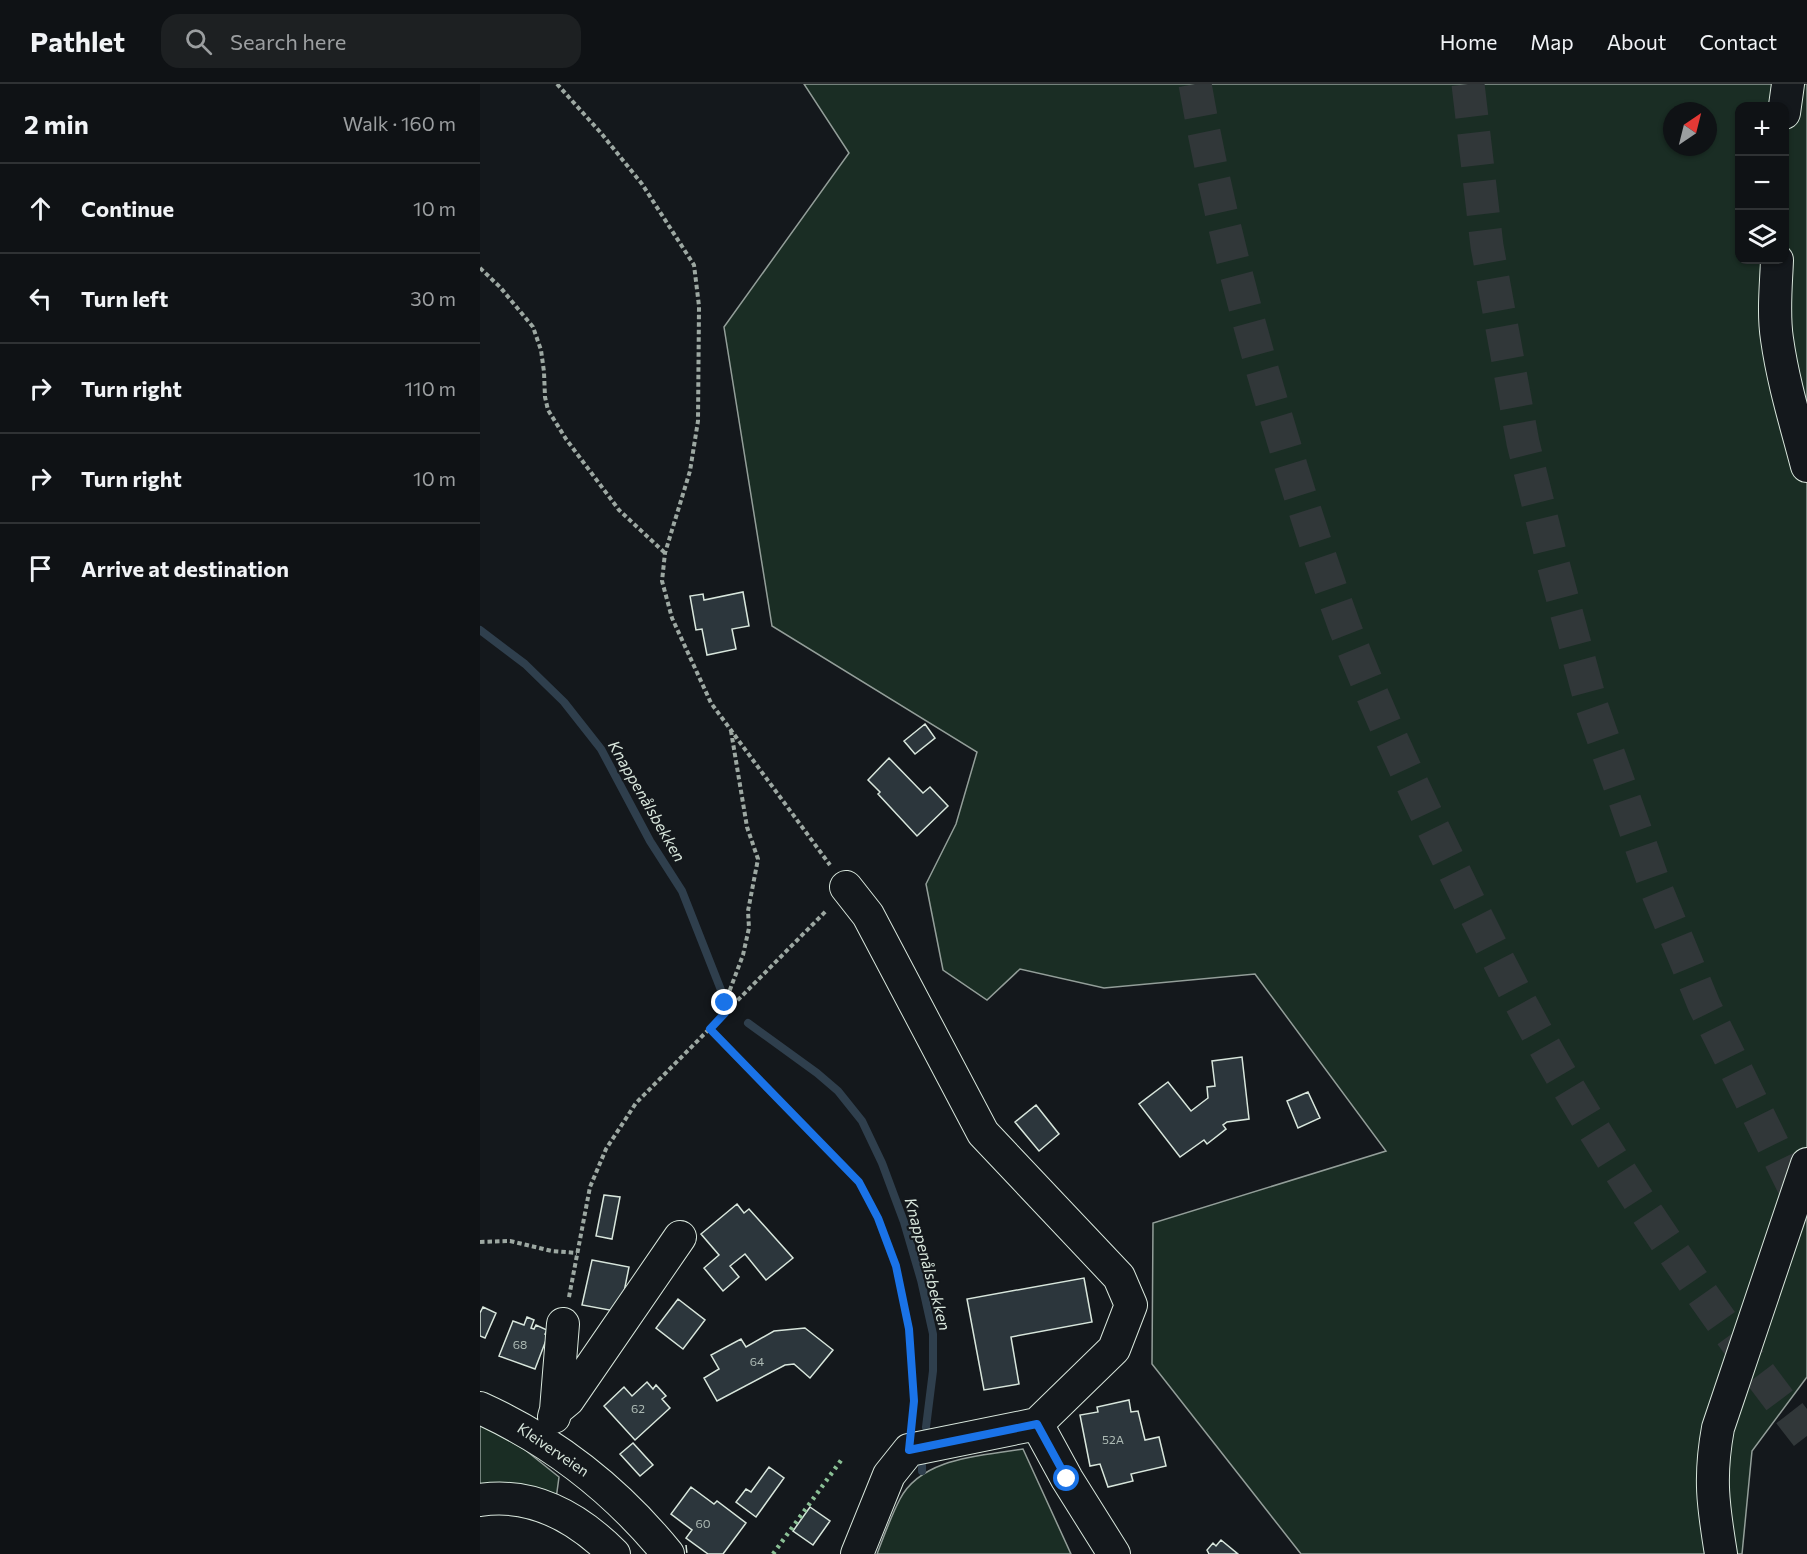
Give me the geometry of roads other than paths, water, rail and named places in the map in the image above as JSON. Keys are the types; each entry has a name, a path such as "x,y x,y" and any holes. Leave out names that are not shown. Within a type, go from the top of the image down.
{"street":[{"path":"1786,102 1788,84"},
{"path":"1777,264 1775,312 1777,338 1796,433 1807,466"},
{"path":"846,887 868,915 983,1133 1119,1277 1131,1305 1114,1349 1037,1424 909,1450 890,1475 857,1554"},
{"path":"1721,1554 1712,1489 1712,1459 1718,1428 1807,1164"},
{"path":"556,1410 568,1400 680,1237"},
{"path":"545,1443 556,1410 563,1324"},
{"name":"Kleiverveien","path":"480,1408 508,1421 588,1472 649,1530 668,1554"},
{"path":"1037,1424 1067,1479 1114,1554"},
{"path":"480,1500 497,1497 520,1498 540,1503 582,1527 614,1554"}],"waterway":[{"name":"Knappenålsbekken","path":"480,630 525,664 564,702 601,749 650,841 682,891 721,990"},
{"name":"Knappenålsbekken","path":"748,1023 838,1091 862,1121 882,1163 904,1222 921,1280 933,1334 933,1371 926,1427"},
{"name":"Knappenålsbekken","path":"922,1465 922,1471"}],"tunnel":[{"path":"1195,84 1231,254 1285,446 1345,628 1396,750 1493,950 1565,1082 1680,1263 1807,1436"},
{"path":"1468,84 1487,246 1523,443 1592,707 1655,886 1704,1005 1807,1214"}]}
